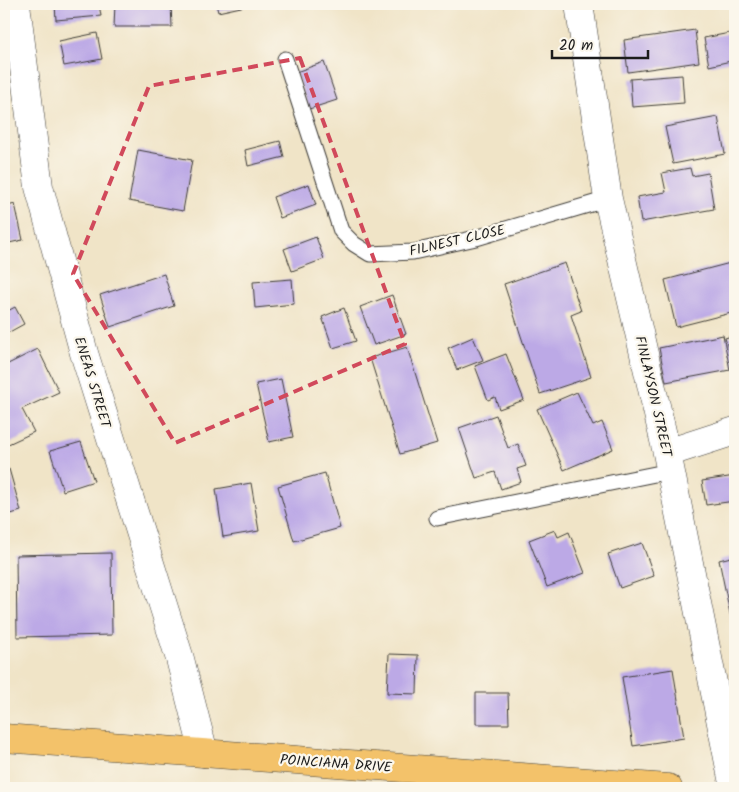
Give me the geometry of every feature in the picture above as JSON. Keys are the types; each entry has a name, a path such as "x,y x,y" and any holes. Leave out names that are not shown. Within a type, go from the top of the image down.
{"main road":[{"name":"POINCIANA DRIVE","path":"4,738 668,788"}],"street":[{"name":"ENEAS STREET","path":"16,4 39,187 84,353 180,659 204,753"},
{"name":"FINLAYSON STREET","path":"579,4 608,198 669,462 734,788"},
{"path":"669,462 735,431"}],"lane":[{"name":"FILNEST CLOSE","path":"285,60 341,231 354,244 370,254 413,252 476,238 608,198"},
{"path":"437,518 669,462"}],"highlighted area":[{"path":"300,58 405,344 175,443 73,274 149,86"}],"building":[{"path":"55,4 99,4 101,16 56,20"},
{"path":"115,4 171,4 172,27 114,27"},
{"path":"216,4 250,4 250,5 218,12"},
{"path":"695,30 699,62 628,72 624,40"},
{"path":"735,32 735,60 709,66 704,38"},
{"path":"97,33 102,59 64,66 59,41"},
{"path":"324,62 337,100 309,109 296,72"},
{"path":"682,75 684,103 632,107 630,79"},
{"path":"718,117 725,154 673,164 665,127"},
{"path":"280,141 284,157 248,166 245,150"},
{"path":"138,150 192,160 183,211 129,201"},
{"path":"690,168 692,176 708,173 714,209 641,222 637,197 666,192 662,173"},
{"path":"309,184 316,205 280,218 273,197"},
{"path":"15,204 23,240 4,244 4,207"},
{"path":"316,237 324,259 292,271 284,249"},
{"path":"734,262 735,312 676,327 665,280"},
{"path":"565,263 581,311 571,315 591,377 540,394 504,284"},
{"path":"164,274 174,306 110,327 100,295"},
{"path":"292,279 294,304 255,308 253,282"},
{"path":"392,295 406,334 374,345 360,307"},
{"path":"15,307 24,324 4,335 4,313"},
{"path":"344,308 356,341 333,348 322,317"},
{"path":"723,335 730,370 666,382 659,348"},
{"path":"735,335 735,370 725,338"},
{"path":"473,337 483,360 457,370 448,348"},
{"path":"407,347 437,443 400,454 370,358"},
{"path":"38,349 59,392 22,409 34,432 4,446 4,366"},
{"path":"506,354 524,400 499,409 495,397 488,400 475,366"},
{"path":"281,379 293,437 269,442 256,384"},
{"path":"577,392 593,426 602,422 613,449 564,470 537,409"},
{"path":"496,415 508,448 518,444 526,466 517,469 521,482 501,489 495,472 476,478 459,428"},
{"path":"81,442 94,481 63,491 50,451"},
{"path":"9,469 21,511 4,516 4,470"},
{"path":"325,473 340,528 294,541 278,486"},
{"path":"735,476 735,501 706,505 702,481"},
{"path":"251,483 259,531 223,537 216,489"},
{"path":"555,530 558,537 569,532 585,573 547,587 529,540"},
{"path":"642,543 654,576 620,588 608,554"},
{"path":"111,553 112,635 17,637 16,555"},
{"path":"735,556 735,622 732,623 719,560"},
{"path":"389,654 418,655 417,694 387,693"},
{"path":"673,669 684,738 633,746 622,677"},
{"path":"476,693 508,693 509,724 476,724"}]}
